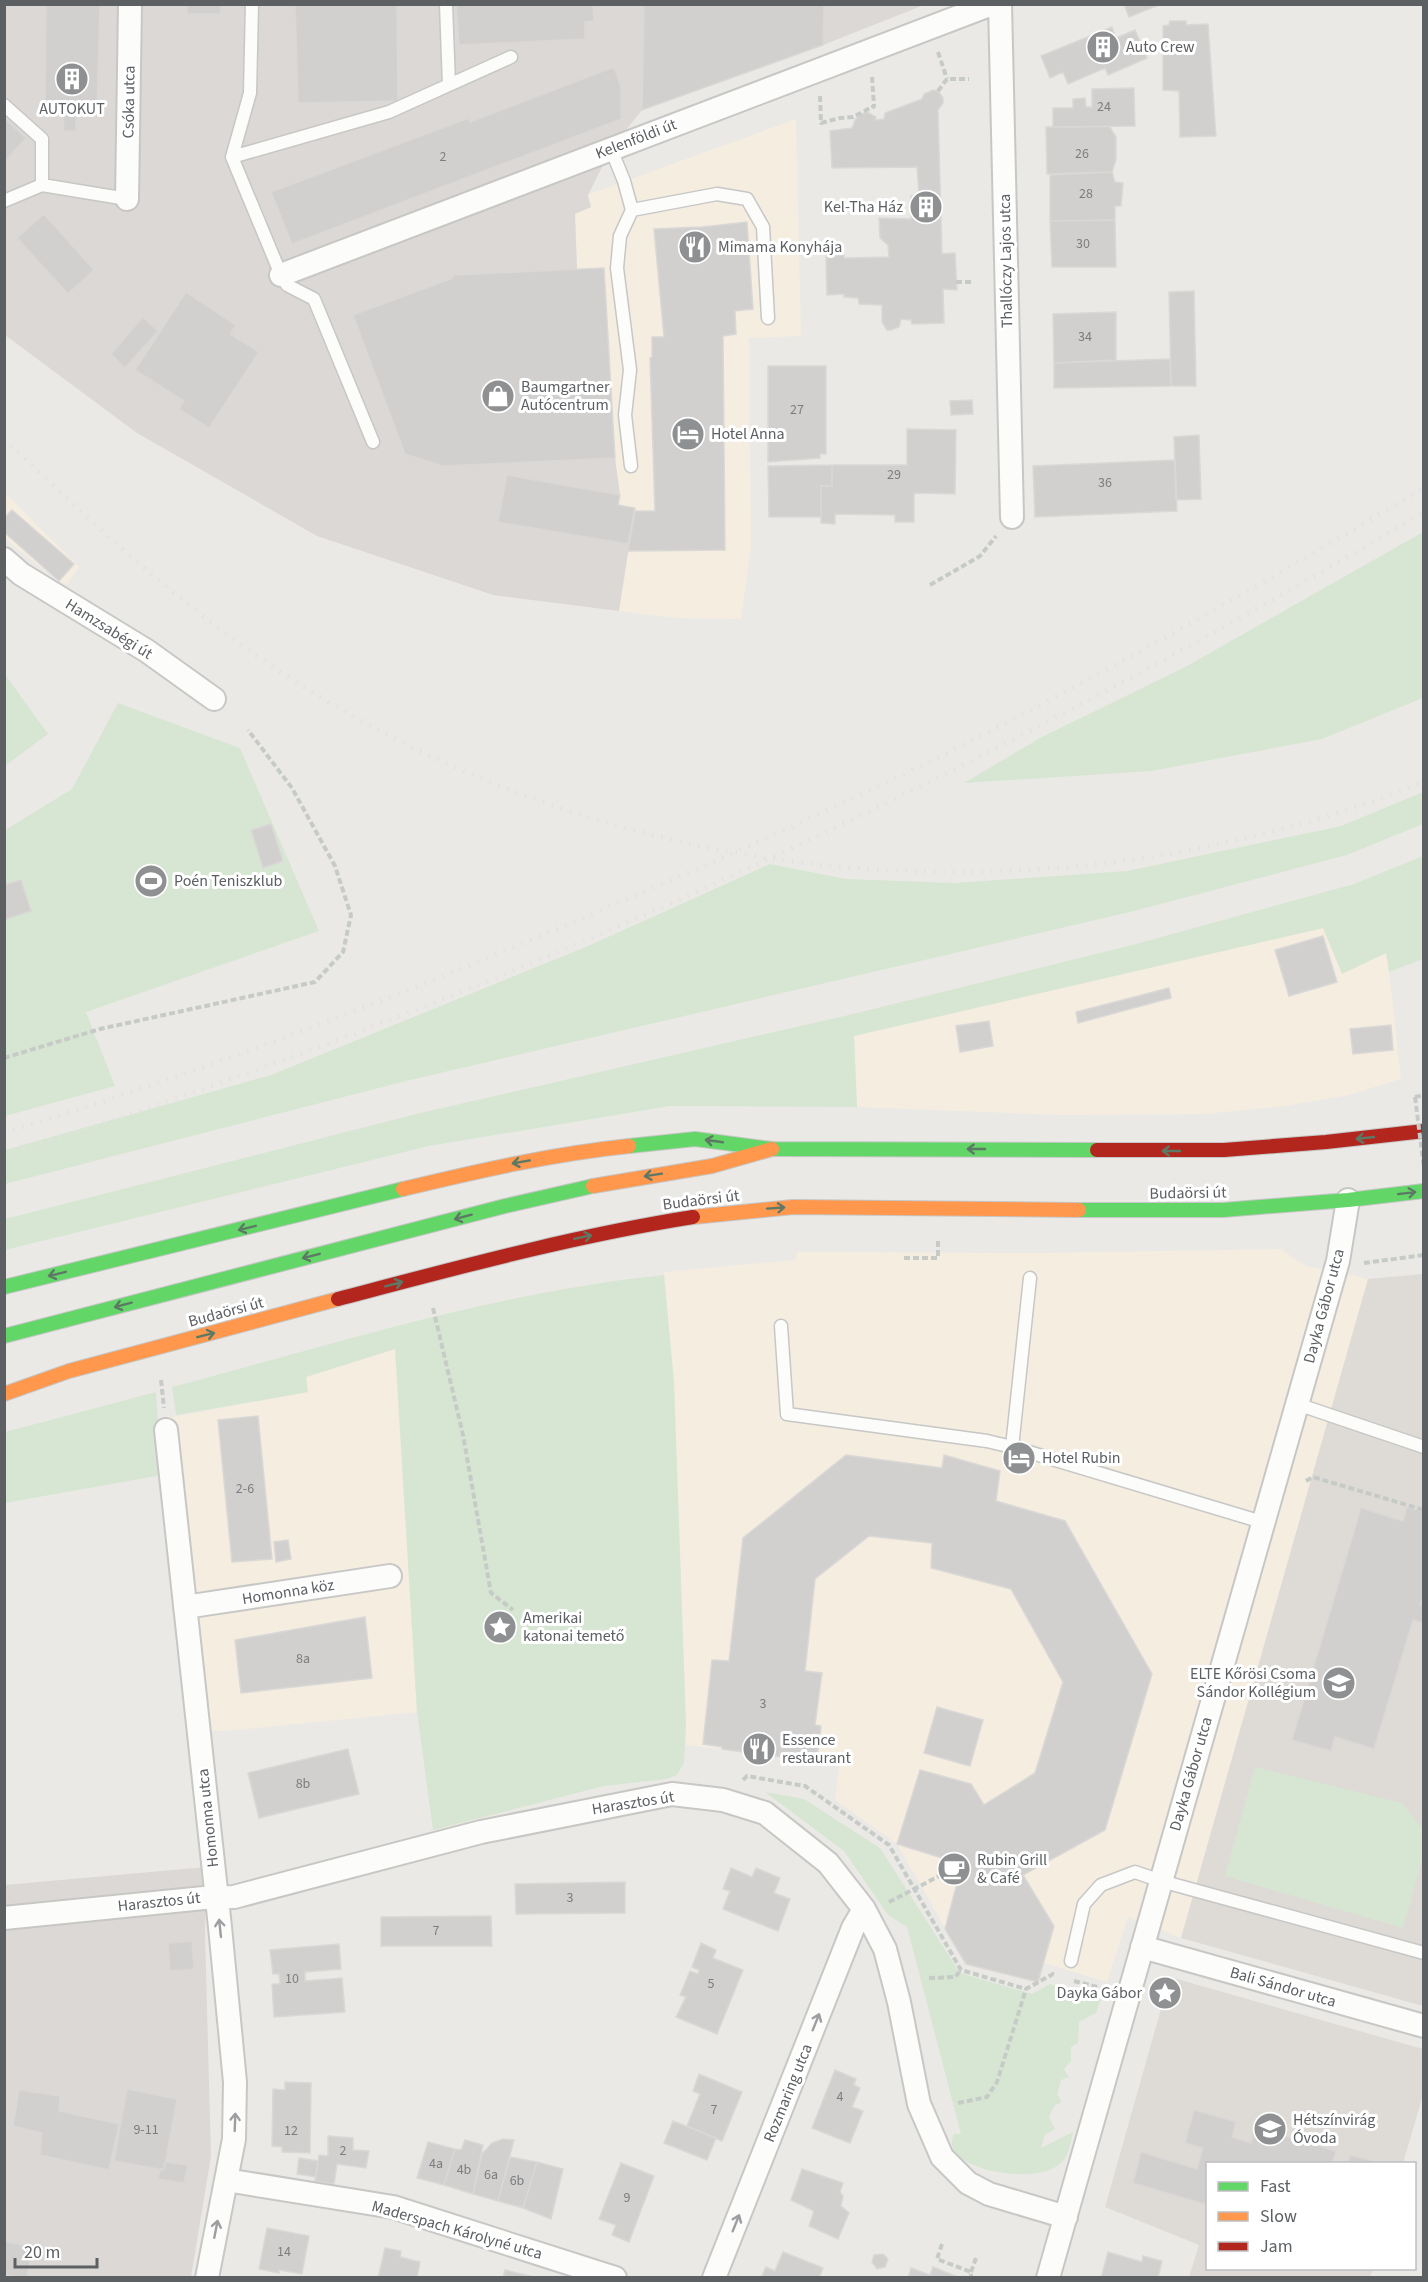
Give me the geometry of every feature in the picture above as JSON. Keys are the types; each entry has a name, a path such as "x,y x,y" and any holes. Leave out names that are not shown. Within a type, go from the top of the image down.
{"main road":[{"name":"Budaörsi út","path":"4,1287 503,1165 576,1152 694,1138 772,1149 1224,1150 1424,1131"},
{"name":"Budaörsi út","path":"4,1336 506,1206 599,1184 712,1166 772,1149"},
{"name":"Budaörsi út","path":"4,1394 69,1371 525,1250 630,1227 716,1213 793,1207 1203,1210 1348,1200 1424,1191"},
{"path":"4,1385 69,1371"}],"street":[{"name":"Csóka utca","path":"127,199 130,4"},
{"name":"Kelenföldi út","path":"281,275 992,4"},
{"name":"Thallóczy Lajos utca","path":"1000,4 1012,517"},
{"name":"Hamzsabégi út","path":"4,559 21,574 147,651 214,699"},
{"name":"Dayka Gábor utca","path":"1048,2277 1338,1261 1348,1200"},
{"name":"Homonna utca","path":"166,1430 235,2082 234,2139 207,2277"},
{"name":"Homonna köz","path":"185,1607 390,1576"},
{"name":"Harasztos út","path":"4,1918 234,1897 481,1832 672,1794 723,1800 765,1813 792,1833 828,1863 864,1909 885,1949 899,2002 920,2104 942,2157 968,2183 989,2194 1066,2217"},
{"name":"Rozmaring utca","path":"714,2277 853,1928 864,1909"},
{"name":"Bali Sándor utca","path":"1142,1947 1424,2026"},
{"name":"Maderspach Károlyné utca","path":"226,2180 393,2207 615,2277"}],"lane":[{"path":"252,4 250,93 232,157 281,275 287,285 314,299 373,442"},
{"path":"446,4 450,85"},
{"path":"232,157 389,112 512,57"},
{"path":"4,105 42,139 42,185"},
{"path":"611,149 624,181 632,210 620,236 617,268 630,370 625,415 631,466"},
{"path":"4,201 42,185 127,199"},
{"path":"632,210 717,194 747,199 763,227 768,318"},
{"path":"1012,1447 1030,1278"},
{"path":"781,1326 787,1414 987,1441 1262,1522"},
{"path":"1297,1404 1424,1447"},
{"path":"1071,1961 1084,1904 1101,1885 1135,1872 1161,1881 1423,1950"}],"path":[{"path":"938,52 947,79"},
{"path":"872,77 874,106"},
{"path":"947,79 969,79"},
{"path":"938,91 947,79"},
{"path":"820,96 821,123 853,117 874,106"},
{"path":"867,112 874,106"},
{"path":"956,282 971,282"},
{"path":"930,585 980,556 1012,517"},
{"path":"4,1058 100,1029 315,982 343,952 351,915 335,866 292,788 248,730"},
{"path":"1424,1095 1414,1097 1424,1168"},
{"path":"904,1258 938,1258 938,1240"},
{"path":"1364,1263 1424,1256"},
{"path":"433,1308 463,1435 491,1593 513,1610"},
{"path":"1306,1481 1313,1478 1424,1510"},
{"path":"723,1800 747,1776 805,1786 889,1845 961,1970 1026,1989"},
{"path":"864,1909 881,1906 949,1871"},
{"path":"929,1978 955,1977 961,1970"},
{"path":"958,2103 987,2097 997,2082 1026,1989 1053,1974 1128,1996"},
{"path":"942,2244 937,2259 971,2272"},
{"path":"971,2277 976,2258"}],"shaded area":[{"path":"5,5 924,5 823,45 642,110 611,149 588,195 591,207 575,214 577,269 604,268 615,458 620,495 618,505 635,508 619,611 493,595 317,536 137,433 5,335"},
{"path":"796,119 801,336 749,338 751,546 741,619 675,618 619,611 628,544 618,505 620,495 615,458 604,268 577,269 575,213 591,207 587,195"},
{"path":"4,492 79,567 67,584 59,581 5,539"},
{"path":"1323,928 1387,953 1401,1079 1349,1095 1285,1106 1204,1114 1061,1115 857,1107 854,1036"},
{"path":"1281,1249 1303,1265 1368,1279 1181,1938 1128,1917 1107,1982 1044,1963 1038,1982 966,1964 897,1844 835,1800 840,1762 685,1745 674,1383 664,1272 795,1260 797,1252 1042,1253"},
{"name":"ELTE Kőrösi Csoma Sándor Kollégium","path":"1423,1274 1423,2006 1181,1938 1368,1279"},
{"path":"396,1349 417,1712 225,1731 191,1731 162,1475 158,1420 307,1392 306,1377"},
{"path":"206,1867 205,1933 211,2156 191,2277 5,2278 5,1885"},
{"name":"Hétszínvirág Óvoda","path":"1170,1977 1423,2049 1423,2095 1403,2162 1206,2162 1206,2270 1373,2270 1370,2277 1189,2277 1199,2245 1105,2207"}],"green space":[{"path":"1423,532 1423,698 1322,739 1152,771 964,783 1040,738 1185,667"},
{"path":"4,673 48,734 5,766 4,766"},
{"name":"Poén Teniszklub","path":"118,703 240,748 319,931 86,1012 115,1086 5,1116 5,830 72,789"},
{"path":"1423,792 1423,824 1347,855 1130,912 410,1080 5,1184 5,1150 271,1075 588,946 770,864 846,879 955,883 1127,871 1341,826"},
{"path":"1423,856 1423,959 1389,972 1386,953 1342,974 1323,928 854,1036 857,1107 670,1106 429,1146 5,1250 5,1219 416,1114 853,1014 1136,944 1354,884"},
{"path":"664,1275 674,1383 686,1724 684,1763 677,1775 667,1779 604,1786 433,1830 417,1712 395,1349 306,1377 308,1392 176,1415 172,1387 416,1321 539,1294"},
{"path":"156,1392 162,1475 5,1503 5,1432"},
{"path":"1255,1767 1402,1803 1419,1825 1424,1827 1423,1857 1403,1928 1225,1876"},
{"path":"765,1792 804,1799 880,1848 960,1973 1032,1994 1050,1984 1101,1999 1096,2013 1079,2022 1078,2043 1071,2047 1071,2061 1064,2069 1069,2077 1061,2080 1057,2094 1062,2102 1054,2106 1049,2117 1055,2129 1045,2135 1041,2148 1073,2132 1068,2152 1062,2162 1049,2170 1032,2174 1012,2174 973,2165 959,2157 952,2146 954,2134 961,2134 907,1927 888,1915 844,1851"}],"building":[{"name":"AUTOKUT","path":"46,4 100,4 97,112 76,111 76,131 64,131 63,112 45,111"},
{"path":"187,4 220,4 221,14 187,14"},
{"path":"295,4 397,4 398,101 298,103"},
{"path":"456,4 593,4 594,21 585,22 585,39 459,45"},
{"path":"644,4 824,4 823,45 642,110"},
{"path":"1124,4 1161,4 1129,17"},
{"path":"1170,21 1186,21 1186,25 1208,24 1216,136 1180,137 1179,91 1163,90 1163,26 1169,25"},
{"name":"Auto Crew","path":"1112,27 1116,38 1135,30 1147,58 1108,75 1105,68 1068,84 1063,72 1050,78 1041,56"},
{"path":"614,67 621,87 621,119 292,244 271,192 469,118 470,122"},
{"path":"1134,88 1135,126 1053,127 1053,108 1073,108 1073,99 1085,98 1086,107 1092,107 1092,89"},
{"name":"Kel-Tha Ház","path":"933,90 938,91 943,98 943,103 938,110 942,254 955,253 957,290 943,289 944,323 912,324 911,320 901,319 899,327 887,330 882,322 882,305 859,304 858,298 844,297 844,294 827,295 826,256 889,257 888,245 880,238 879,218 911,219 911,196 919,195 917,167 832,168 830,131 852,128 859,115 867,112 876,117 875,120 884,119 885,113 922,99 924,94"},
{"path":"4,118 26,138 4,162"},
{"path":"1046,127 1110,127 1116,137 1116,160 1112,172 1047,174"},
{"path":"1112,172 1115,182 1123,183 1121,206 1115,206 1115,220 1050,221 1050,175"},
{"path":"44,214 94,270 68,294 17,238"},
{"path":"1115,220 1116,267 1052,267 1050,221"},
{"name":"Hotel Anna","path":"747,222 753,309 735,311 736,334 723,336 725,550 628,551 635,511 655,511 650,358 652,357 652,337 664,337 654,229"},
{"name":"Baumgartner Autócentrum","path":"604,268 615,458 443,466 405,454 353,315 453,278 453,275"},
{"path":"1194,291 1196,386 1171,386 1169,292"},
{"path":"186,292 236,325 230,334 259,352 209,428 179,409 184,401 135,370"},
{"path":"1116,312 1116,360 1054,363 1053,314"},
{"path":"143,317 158,331 125,368 111,354"},
{"path":"1170,359 1171,386 1054,388 1054,363"},
{"path":"768,366 826,366 826,454 820,454 820,458 768,462"},
{"path":"972,400 973,414 951,415 950,401"},
{"path":"907,429 956,430 955,494 914,493 914,522 895,522 895,515 835,514 835,524 821,523 821,486 832,486 832,465 907,465"},
{"path":"1199,435 1201,499 1176,500 1174,437"},
{"path":"1175,460 1177,511 1035,517 1033,466"},
{"path":"832,465 832,486 821,486 821,517 769,517 768,466"},
{"path":"507,475 620,495 618,505 635,508 628,544 498,522"},
{"path":"12,510 74,564 59,581 4,532 4,518"},
{"path":"271,824 283,861 263,868 251,830"},
{"path":"21,880 31,911 4,920 4,885"},
{"path":"1323,936 1337,982 1289,996 1275,950"},
{"path":"1169,988 1171,998 1078,1023 1076,1012"},
{"path":"989,1021 993,1046 960,1052 956,1026"},
{"path":"1391,1025 1393,1050 1353,1054 1350,1029"},
{"path":"258,1416 272,1559 232,1562 218,1420"},
{"path":"846,1455 942,1468 944,1455 1000,1471 996,1501 1065,1521 1152,1674 1105,1830 1023,1875 1054,1926 1038,1982 966,1964 945,1929 957,1883 942,1858 897,1844 920,1770 971,1784 984,1805 1035,1773 1063,1682 1011,1589 931,1568 932,1543 869,1536 815,1579 805,1671 822,1673 815,1725 821,1726 817,1758 788,1755 788,1758 722,1749 722,1747 703,1744 712,1660 729,1661 743,1538"},
{"name":"ELTE Kőrösi Csoma Sándor Kollégium","path":"1407,1507 1424,1512 1424,1594 1420,1605 1424,1606 1424,1623 1413,1620 1374,1749 1335,1737 1331,1751 1292,1740 1361,1508 1403,1521"},
{"path":"288,1540 291,1559 276,1562 274,1542"},
{"path":"365,1617 372,1678 241,1693 235,1640"},
{"path":"937,1707 983,1720 970,1766 924,1753"},
{"path":"348,1749 359,1794 259,1818 248,1773"},
{"path":"731,1868 752,1877 756,1868 780,1878 774,1893 790,1899 778,1931 723,1909 730,1891 723,1889"},
{"path":"625,1882 625,1913 516,1914 515,1884"},
{"path":"491,1916 492,1946 381,1946 381,1917"},
{"path":"192,1941 194,1969 170,1971 168,1943"},
{"path":"701,1943 716,1950 713,1958 743,1970 717,2034 676,2017 686,1997 680,1995 690,1971 698,1974 699,1970 692,1967"},
{"path":"339,1944 341,1969 305,1972 305,1981 342,1978 345,2012 274,2017 272,1984 280,1984 279,1974 273,1974 270,1950"},
{"path":"835,2070 856,2079 854,2085 860,2088 852,2107 863,2111 850,2143 812,2128"},
{"path":"699,2074 742,2092 722,2141 687,2126 700,2094 693,2091"},
{"path":"285,2082 311,2083 310,2153 282,2152 282,2147 272,2146 273,2089 285,2090"},
{"path":"127,2089 177,2099 164,2170 114,2161"},
{"path":"19,2090 60,2096 59,2111 119,2124 109,2170 40,2155 42,2133 13,2126"},
{"path":"1194,2110 1236,2122 1232,2137 1251,2143 1255,2127 1336,2151 1333,2162 1206,2162 1206,2204 1133,2183 1141,2152 1197,2169 1203,2148 1185,2143"},
{"path":"673,2121 716,2138 707,2160 664,2143"},
{"path":"328,2136 353,2138 353,2150 369,2151 366,2168 337,2164 334,2184 315,2181 319,2155 328,2156"},
{"path":"503,2139 514,2140 498,2201 473,2194 482,2154 492,2143"},
{"path":"465,2140 483,2145 473,2194 444,2185 455,2149 461,2150"},
{"path":"428,2142 455,2149 444,2185 417,2178"},
{"path":"1350,2155 1373,2161 1373,2162 1348,2162"},
{"path":"510,2157 537,2162 523,2208 498,2201"},
{"path":"299,2158 318,2161 316,2177 297,2174"},
{"path":"165,2162 188,2165 184,2183 157,2179 161,2169 164,2170"},
{"path":"537,2162 563,2169 551,2219 523,2208"},
{"path":"621,2163 654,2176 629,2242 612,2235 616,2225 599,2219"},
{"path":"802,2169 843,2183 840,2192 843,2196 841,2206 849,2213 838,2239 809,2226 814,2211 791,2200"},
{"path":"267,2228 309,2236 302,2274 259,2269"},
{"path":"4,2241 33,2247 27,2278 4,2275"},
{"path":"385,2248 401,2251 400,2257 420,2262 417,2278 378,2278"},
{"path":"783,2252 823,2268 819,2278 761,2278 766,2267 775,2271"},
{"path":"1108,2252 1142,2262 1143,2256 1162,2261 1158,2278 1101,2278"},
{"path":"883,2254 888,2259 885,2267 877,2269 872,2262 874,2255"},
{"path":"933,2267 960,2278 908,2278 911,2268 930,2275"},
{"path":"505,2270 538,2278 503,2278"}],"railway":[{"path":"4,439 105,533 174,593 210,622 285,675 416,749 553,805 696,845 841,867 989,872 1136,859 1282,829 1424,782"},
{"path":"4,1133 150,1086 365,1007 578,920 776,834 894,779 1029,711 1294,565 1424,488"},
{"path":"4,1155 168,1101 332,1042 493,979 653,911 811,839 967,763 1121,683 1424,512"}],"traffic: fast":[{"path":"629,1146 695,1139 772,1149 1097,1150"},
{"path":"4,1336 505,1206 593,1186"},
{"path":"4,1287 403,1189"},
{"path":"1079,1210 1223,1210 1348,1200 1424,1191"}],"traffic: slow":[{"path":"403,1189 543,1158 629,1146"},
{"path":"593,1186 712,1166 772,1149"},
{"path":"693,1217 793,1207 1079,1210"},
{"path":"4,1394 69,1371 338,1299"}],"traffic: jam":[{"path":"1097,1150 1224,1150 1424,1131"},
{"path":"338,1299 559,1243 693,1217"}],"place":[{"name":"Auto Crew","path":"1103,47"},
{"name":"AUTOKUT","path":"72,79"},
{"name":"Kel-Tha Ház","path":"926,207"},
{"name":"Mimama Konyhája","path":"695,247"},
{"name":"Baumgartner Autócentrum","path":"498,396"},
{"name":"Hotel Anna","path":"688,434"},
{"name":"Poén Teniszklub","path":"151,881"},
{"name":"Hotel Rubin","path":"1019,1458"},
{"name":"Amerikai katonai temető","path":"500,1627"},
{"name":"ELTE Kőrösi Csoma Sándor Kollégium","path":"1339,1683"},
{"name":"Essence restaurant","path":"759,1749"},
{"name":"Rubin Grill & Café","path":"954,1869"},
{"name":"Dayka Gábor","path":"1165,1993"},
{"name":"Hétszínvirág Óvoda","path":"1270,2129"}]}
